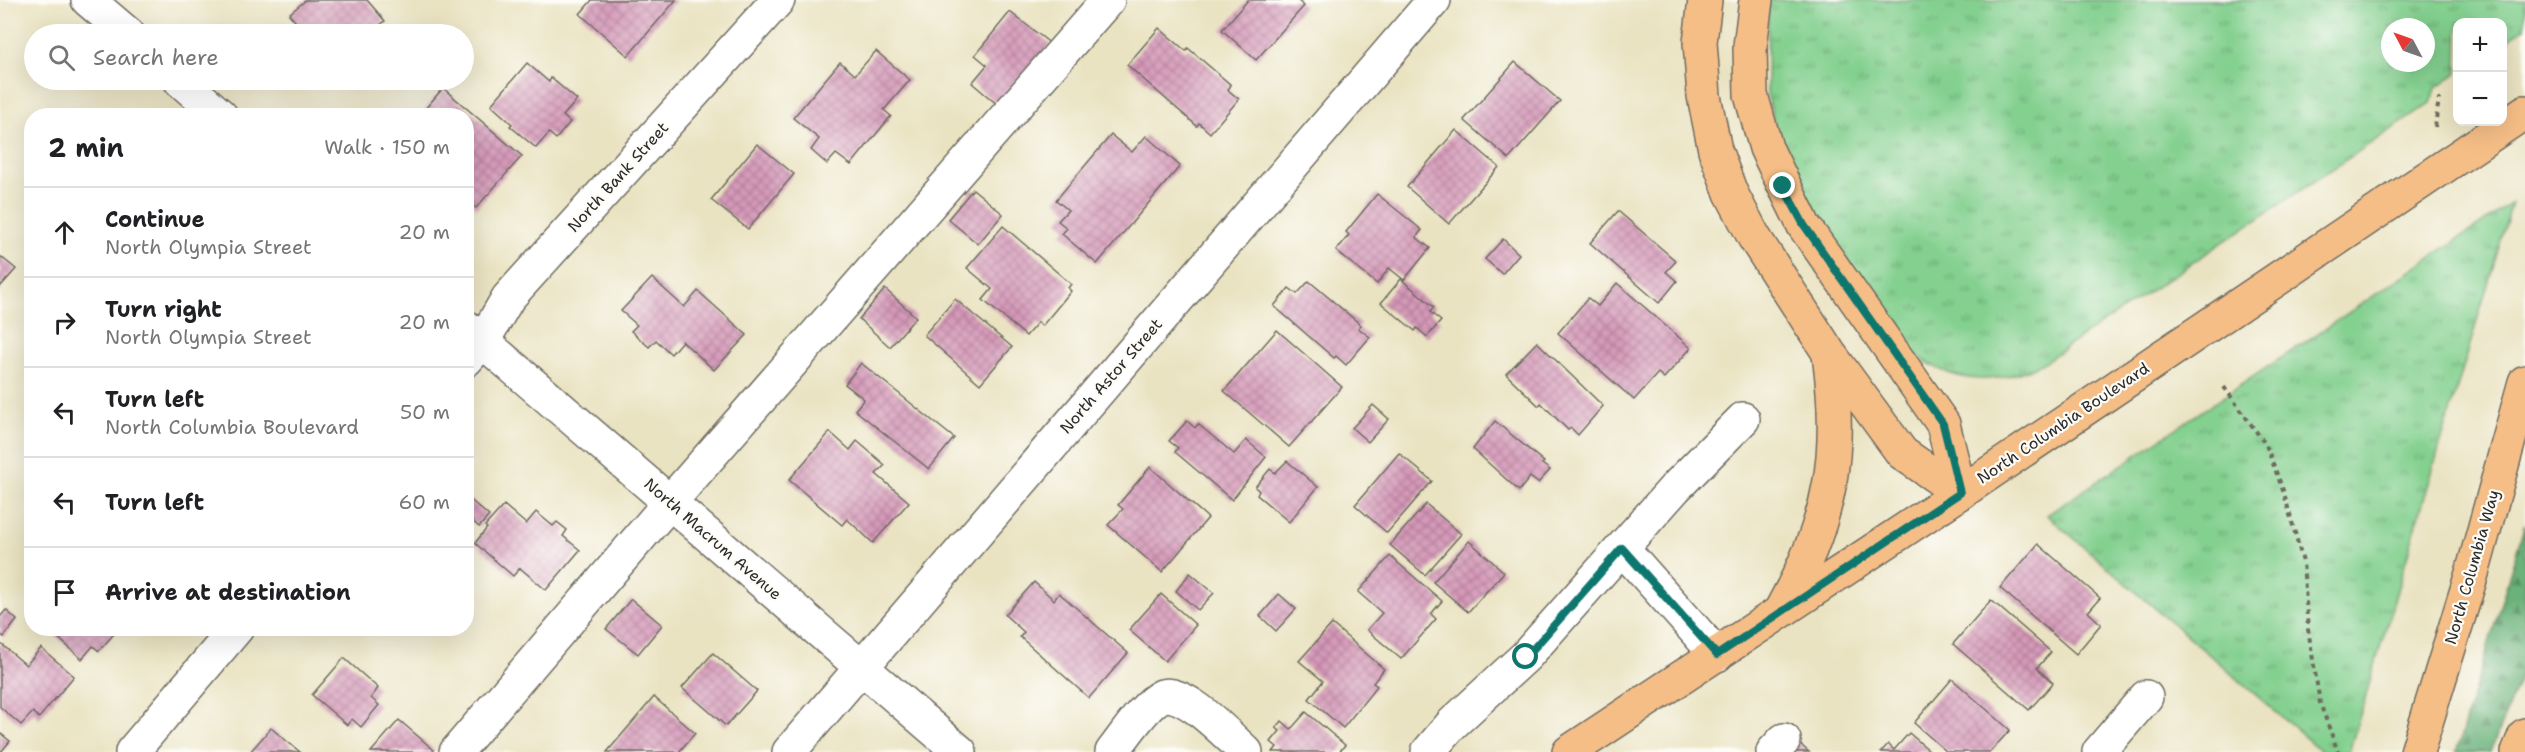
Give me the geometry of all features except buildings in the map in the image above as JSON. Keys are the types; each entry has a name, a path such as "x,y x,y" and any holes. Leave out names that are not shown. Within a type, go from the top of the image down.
{"main road":[{"path":"1705,0 1700,42 1704,96 1715,150 1731,193 1754,237 1829,353 1902,453 1960,493"},
{"path":"1756,0 1750,46 1751,95 1766,148 1804,225 1943,424 1960,493"},
{"name":"North Columbia Boulevard","path":"1569,752 1960,493 2525,112"},
{"path":"1779,614 1801,574 1818,532 1830,489 1836,444 1835,398 1829,353"},
{"name":"North Columbia Way","path":"2417,752 2473,570 2525,382"},
{"path":"2518,752 2525,735"}],"street":[{"path":"88,0 116,24"},
{"name":"North Bank Street","path":"474,340 508,298 778,0"},
{"path":"456,752 670,502 1108,0"},
{"name":"North Astor Street","path":"789,752 1434,0"},
{"path":"191,90 212,108"},
{"name":"North Macrum Avenue","path":"474,345 670,502 960,752"},
{"path":"1428,752 1452,724 1526,657 1675,488 1743,419"},
{"path":"1622,548 1717,655"},
{"path":"132,752 230,636"},
{"path":"1112,752 1149,706 1161,697 1172,694 1186,700 1246,752"},
{"path":"2099,752 2146,698"}],"path":[{"path":"2224,387 2266,445 2284,493 2303,562 2308,629 2320,703 2338,752"}],"green space":[{"path":"1768,0 2525,0 2525,28 2507,40 2507,18 2453,18 2453,76 2435,88 2431,103 2041,364 2002,377 1965,378 1947,373 1930,364 1898,337 1806,195 1781,148 1767,94"},
{"path":"2512,203 2349,752 2322,752 2047,515"},
{"path":"2525,524 2525,666 2490,752 2456,752"}],"route":[{"path":"1526,657 1622,548 1717,655 1960,493 1943,424 1804,225 1783,186"}]}
